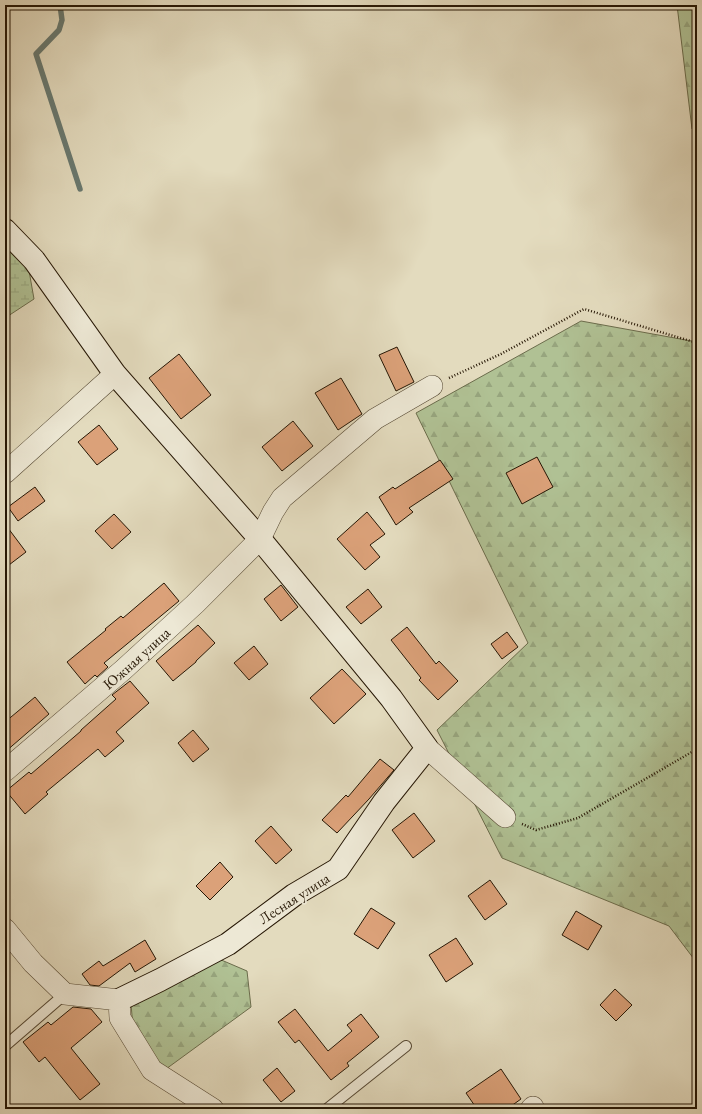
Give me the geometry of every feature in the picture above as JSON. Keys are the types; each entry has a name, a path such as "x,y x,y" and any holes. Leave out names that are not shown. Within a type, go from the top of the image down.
{"street":[{"path":"5,230 34,260 115,374 260,539 391,698 427,748 504,817"},
{"path":"5,472 115,374"},
{"name":"Южная улица","path":"5,771 123,670 195,604 260,539 273,512 282,498 375,419 432,386"},
{"name":"Лесная улица","path":"119,1000 228,944 294,895 338,869 384,802 427,748"},
{"path":"5,929 33,963 65,994 119,1000 120,1018 152,1070 213,1109"}],"lane":[{"path":"5,1046 65,994"},
{"path":"327,1109 406,1046"}],"path":[{"path":"432,386 501,354 584,309 697,343"},
{"path":"504,817 536,830 578,818 697,749"}],"green space":[{"path":"677,5 697,5 697,129 692,129"},
{"path":"5,238 28,265 34,299 5,318"},
{"path":"581,321 697,342 697,963 669,926 502,858 437,730 528,643 416,413"},
{"path":"219,959 247,971 251,1007 166,1069 134,1039 131,1004"}],"building":[{"path":"397,347 414,382 396,391 379,355"},
{"path":"179,354 211,395 181,419 149,378"},
{"path":"341,378 362,414 338,430 315,393"},
{"path":"293,421 313,446 282,471 262,447"},
{"path":"99,425 118,449 97,465 78,442"},
{"path":"537,457 553,487 522,504 506,473"},
{"path":"440,460 453,479 409,508 413,512 396,525 379,497 393,487 395,489"},
{"path":"35,487 45,501 18,521 8,507"},
{"path":"367,512 385,534 370,545 380,557 365,570 337,539"},
{"path":"114,514 131,532 112,549 95,531"},
{"path":"5,524 26,552 5,568"},
{"path":"164,583 179,601 104,663 108,667 97,677 95,675 85,684 67,662 106,630 105,629 121,616 123,618"},
{"path":"281,585 298,607 281,621 264,599"},
{"path":"368,589 382,607 361,624 346,607"},
{"path":"198,625 215,643 196,662 173,681 156,661"},
{"path":"407,627 436,664 439,661 458,681 438,700 419,680 421,678 391,640"},
{"path":"507,632 518,647 502,659 491,644"},
{"path":"254,646 268,664 249,680 234,663"},
{"path":"342,669 366,694 334,724 310,698"},
{"path":"130,681 149,703 116,732 124,741 105,757 98,749 46,792 48,794 25,814 6,791 29,772 31,774 81,731 116,699 112,695"},
{"path":"35,697 49,714 5,752 5,722"},
{"path":"193,730 209,749 193,762 178,743"},
{"path":"380,759 394,770 337,833 322,820 346,795 348,797"},
{"path":"414,813 435,841 413,858 392,830"},
{"path":"271,826 292,850 276,864 255,841"},
{"path":"220,862 233,877 210,900 196,886"},
{"path":"490,880 507,904 485,920 468,896"},
{"path":"371,908 395,923 378,949 354,934"},
{"path":"576,911 602,926 588,950 562,935"},
{"path":"456,938 473,964 446,982 429,955"},
{"path":"145,940 156,959 135,972 130,963 99,986 90,985 82,974 99,961 103,966"},
{"path":"615,989 632,1005 616,1021 600,1005"},
{"path":"73,1007 91,1009 102,1022 71,1048 100,1084 80,1100 45,1057 39,1062 23,1042 48,1022 51,1025"},
{"path":"295,1009 328,1051 352,1031 347,1025 361,1014 379,1037 347,1063 349,1066 331,1080 299,1040 295,1043 278,1022"},
{"path":"277,1068 295,1091 281,1102 263,1080"},
{"path":"501,1069 521,1099 507,1109 477,1109 466,1093"}],"waterway":[{"path":"60,5 62,20 59,30 36,54 80,189"}]}
